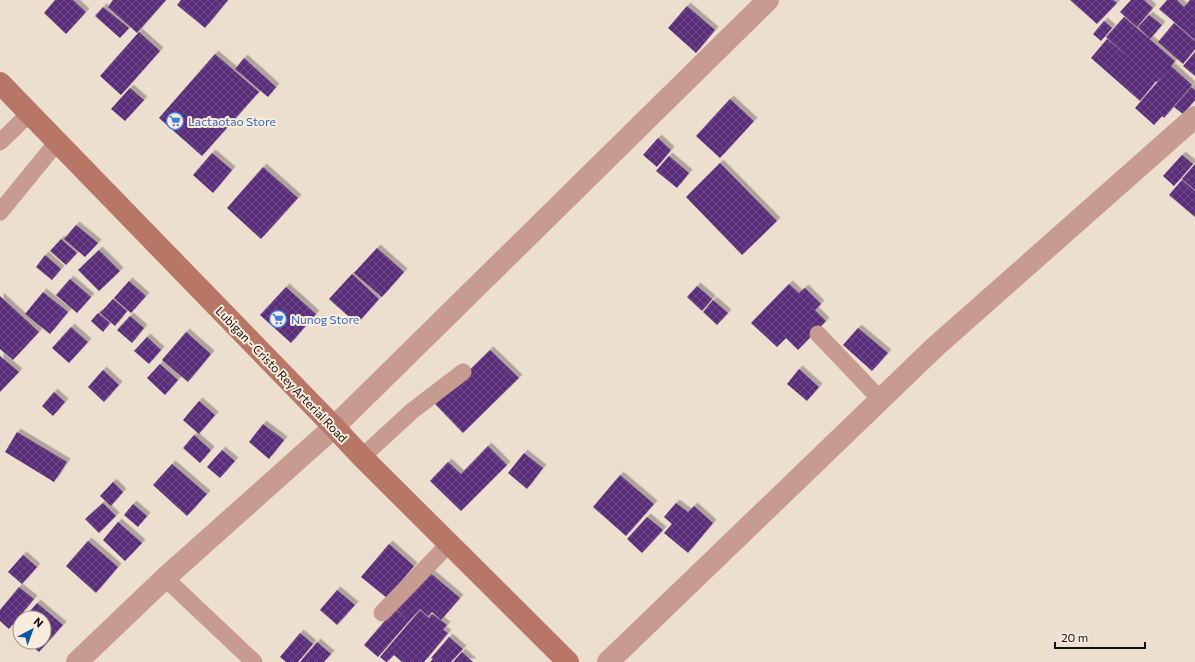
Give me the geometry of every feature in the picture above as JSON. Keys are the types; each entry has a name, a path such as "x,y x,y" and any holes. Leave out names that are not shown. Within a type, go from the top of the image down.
{"main road":[{"name":"Lubigan - Cristo Rey Arterial Road","path":"0,83 58,141 362,457 568,662"}],"street":[{"path":"77,662 166,578 334,427 768,0"},
{"path":"608,662 935,347 1195,117"}],"lane":[{"path":"0,142 30,113"},
{"path":"0,212 58,141"},
{"path":"818,334 880,400"},
{"path":"362,457 412,411 463,372"},
{"path":"382,613 449,544"},
{"path":"166,578 254,662"}],"building":[{"path":"55,0 73,0 86,12 66,34 44,13"},
{"path":"113,0 166,0 137,33 108,7"},
{"path":"181,0 228,0 205,28 177,5"},
{"path":"1070,0 1113,0 1117,3 1097,24"},
{"path":"1131,0 1144,0 1153,8 1137,27 1120,12"},
{"path":"1167,0 1177,0 1184,7 1190,0 1195,0 1195,40 1159,9"},
{"path":"687,6 715,30 696,53 668,28"},
{"path":"103,7 129,28 120,38 95,16"},
{"path":"1149,15 1162,25 1150,39 1138,27"},
{"path":"1124,17 1175,61 1171,66 1192,85 1164,118 1162,116 1154,125 1135,108 1167,71 1157,82 1156,81 1140,101 1091,58 1107,39 1130,59 1106,37"},
{"path":"1104,21 1112,28 1101,41 1093,34"},
{"path":"1174,23 1195,41 1195,49 1183,64 1158,42"},
{"path":"139,32 160,51 121,95 100,76"},
{"path":"1195,52 1195,76 1183,66"},
{"path":"215,54 259,92 202,156 159,118"},
{"path":"244,58 276,87 268,97 235,69"},
{"path":"1191,87 1195,90 1195,100 1183,114 1174,107"},
{"path":"130,88 144,100 125,121 111,109"},
{"path":"730,99 754,121 720,158 696,136"},
{"path":"658,138 671,150 657,167 643,155"},
{"path":"212,153 232,170 213,193 193,175"},
{"path":"1182,155 1193,164 1174,186 1163,176"},
{"path":"669,156 689,173 677,188 656,171"},
{"path":"720,163 777,221 742,255 686,197"},
{"path":"1195,164 1195,190 1182,179"},
{"path":"263,167 298,198 261,239 227,208"},
{"path":"1182,180 1195,191 1195,217 1169,195"},
{"path":"76,225 98,243 85,257 64,239"},
{"path":"61,239 77,253 66,265 50,251"},
{"path":"377,248 404,272 382,297 354,273"},
{"path":"99,250 120,271 99,291 78,270"},
{"path":"45,255 61,269 52,280 36,267"},
{"path":"352,274 379,299 357,324 329,299"},
{"path":"70,279 91,297 77,313 56,295"},
{"path":"129,281 146,296 131,313 114,298"},
{"path":"789,284 799,293 805,288 821,304 815,310 826,321 798,350 786,338 777,347 751,323"},
{"path":"697,286 712,299 702,311 687,297"},
{"path":"286,287 316,314 291,343 260,315"},
{"path":"43,292 68,312 50,334 25,314"},
{"path":"0,296 39,332 13,360 0,349"},
{"path":"113,299 127,311 115,326 100,313"},
{"path":"713,300 728,313 717,325 703,312"},
{"path":"98,313 110,323 103,332 91,321"},
{"path":"130,316 144,328 132,343 117,330"},
{"path":"71,327 88,342 69,363 52,348"},
{"path":"858,328 888,353 872,371 843,345"},
{"path":"186,332 211,354 188,382 162,360"},
{"path":"147,337 161,350 149,364 134,351"},
{"path":"490,350 519,378 463,433 435,404"},
{"path":"0,356 19,372 0,392"},
{"path":"160,364 178,380 165,395 147,378"},
{"path":"799,369 819,387 807,401 787,384"},
{"path":"103,370 119,385 104,402 88,387"},
{"path":"54,392 65,402 53,416 42,406"},
{"path":"199,401 215,415 199,434 183,420"},
{"path":"263,424 284,440 269,459 249,442"},
{"path":"17,432 67,462 54,482 5,452"},
{"path":"194,435 211,450 200,463 183,448"},
{"path":"488,446 507,465 461,511 430,481 448,462 461,474"},
{"path":"222,450 235,461 220,478 207,467"},
{"path":"524,453 543,468 527,489 508,473"},
{"path":"172,464 207,494 187,516 153,485"},
{"path":"620,475 654,504 626,536 593,507"},
{"path":"113,482 123,492 111,506 100,496"},
{"path":"103,503 116,516 99,533 85,519"},
{"path":"676,503 688,512 694,506 713,523 688,553 664,533 672,524 664,517"},
{"path":"133,504 147,516 138,527 124,515"},
{"path":"647,517 663,530 642,553 627,539"},
{"path":"118,522 142,543 125,561 103,540"},
{"path":"88,541 118,567 96,593 66,566"},
{"path":"389,544 414,566 387,598 361,577"},
{"path":"23,555 37,567 22,584 8,572"},
{"path":"428,571 460,598 441,620 432,612 428,616 420,609 409,621 396,609"},
{"path":"19,587 34,599 25,610 12,610 12,625 9,629 0,621 0,610"},
{"path":"337,590 355,605 337,625 320,610"},
{"path":"37,603 45,610 31,610"},
{"path":"395,609 409,621 378,657 364,645"},
{"path":"420,610 429,618 432,614 447,625 443,630 448,633 424,662 402,662 394,655 386,662 380,657"},
{"path":"52,616 63,625 52,637"},
{"path":"300,633 313,644 298,662 286,662 280,657"},
{"path":"449,637 463,649 451,662 430,662 433,659 431,658"},
{"path":"317,642 331,654 324,662 300,662"},
{"path":"462,652 473,662 453,662"}],"place":[{"name":"Lactaotao Store","path":"175,121"},
{"name":"Nunog Store","path":"278,319"}]}
